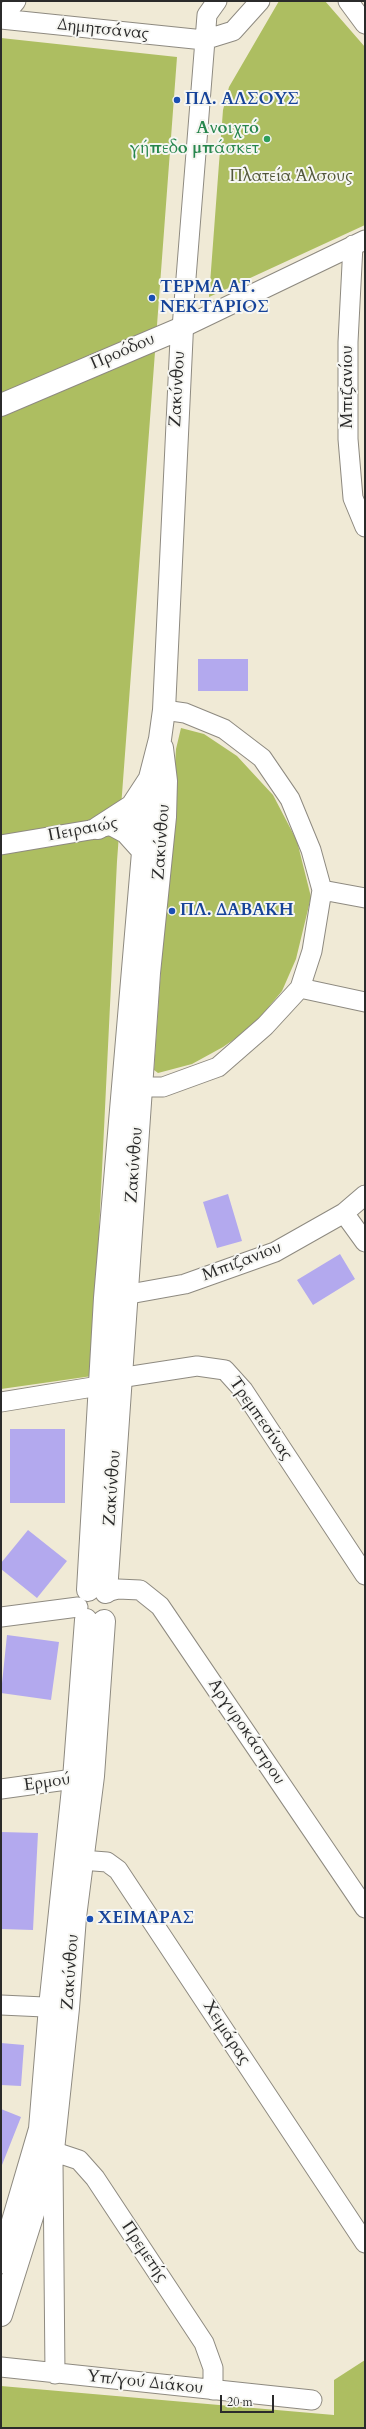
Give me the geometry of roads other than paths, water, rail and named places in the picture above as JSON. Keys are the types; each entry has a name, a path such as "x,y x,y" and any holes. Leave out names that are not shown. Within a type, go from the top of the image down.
{"street":[{"path":"1,19 16,1"},
{"name":"Ζακύνθου","path":"1,2315 44,2148 59,2007 74,1917 74,1860 83,1777 92,1606 99,1386 116,1297 141,1087 149,973 156,817 150,778 160,739 164,710 182,328 204,40 207,16 217,1"},
{"path":"204,40 233,31 260,1"},
{"path":"348,1 365,24"},
{"name":"Δημητσάνας","path":"1,19 204,40"},
{"name":"Προόδου","path":"1,404 182,328 359,243"},
{"name":"Μπιζανίου","path":"359,243 348,342 348,439 353,498 365,527"},
{"path":"141,1087 163,1087 218,1067 265,1026 300,988 312,951 322,890 311,850 290,799 262,758 224,729 185,713 164,710"},
{"name":"Ζακύνθου","path":"92,1606 119,1378 116,1297 144,852 166,781 160,739"},
{"path":"106,826 132,806 150,778"},
{"name":"Πειραιώς","path":"1,845 156,817"},
{"path":"106,826 126,832 144,852"},
{"path":"322,890 365,898"},
{"path":"300,988 365,1002"},
{"name":"Μπιζανίου","path":"116,1297 185,1284 275,1252 344,1213 365,1195"},
{"path":"344,1213 365,1242"},
{"name":"Τρεμπεσίνας","path":"1,1402 99,1386 119,1378 197,1366 225,1370 243,1390 365,1575"},
{"name":"Αργυροκάστρου","path":"1,1617 92,1606 118,1588 140,1590 160,1606 365,1908"},
{"name":"Ερμού","path":"1,1789 83,1777"},
{"name":"Χειμάρας","path":"74,1860 107,1862 118,1870 357,2218 365,2243"},
{"path":"1,2005 59,2007"},
{"path":"44,2148 55,2374"},
{"name":"Ζακύνθου","path":"1,2262 44,2148"},
{"name":"Πρεμετής","path":"44,2148 78,2160 95,2178 204,2343 213,2368 213,2390"},
{"name":"Υπ/γού Διάκου","path":"1,2367 55,2374 312,2400"}],"place":[{"name":"ΠΛ. ΑΛΣΟΥΣ","path":"177,100"},
{"name":"Ανοιχτό γήπεδο μπάσκετ","path":"267,139"},
{"name":"ΤΕΡΜΑ ΑΓ. ΝΕΚΤΑΡΙΟΣ","path":"152,298"},
{"name":"ΠΛ. ΔΑΒΑΚΗ","path":"172,911"},
{"name":"ΧΕΙΜΑΡΑΣ","path":"90,1919"}],"park label":[{"name":"Πλατεία Άλσους","path":"291,177"}]}
